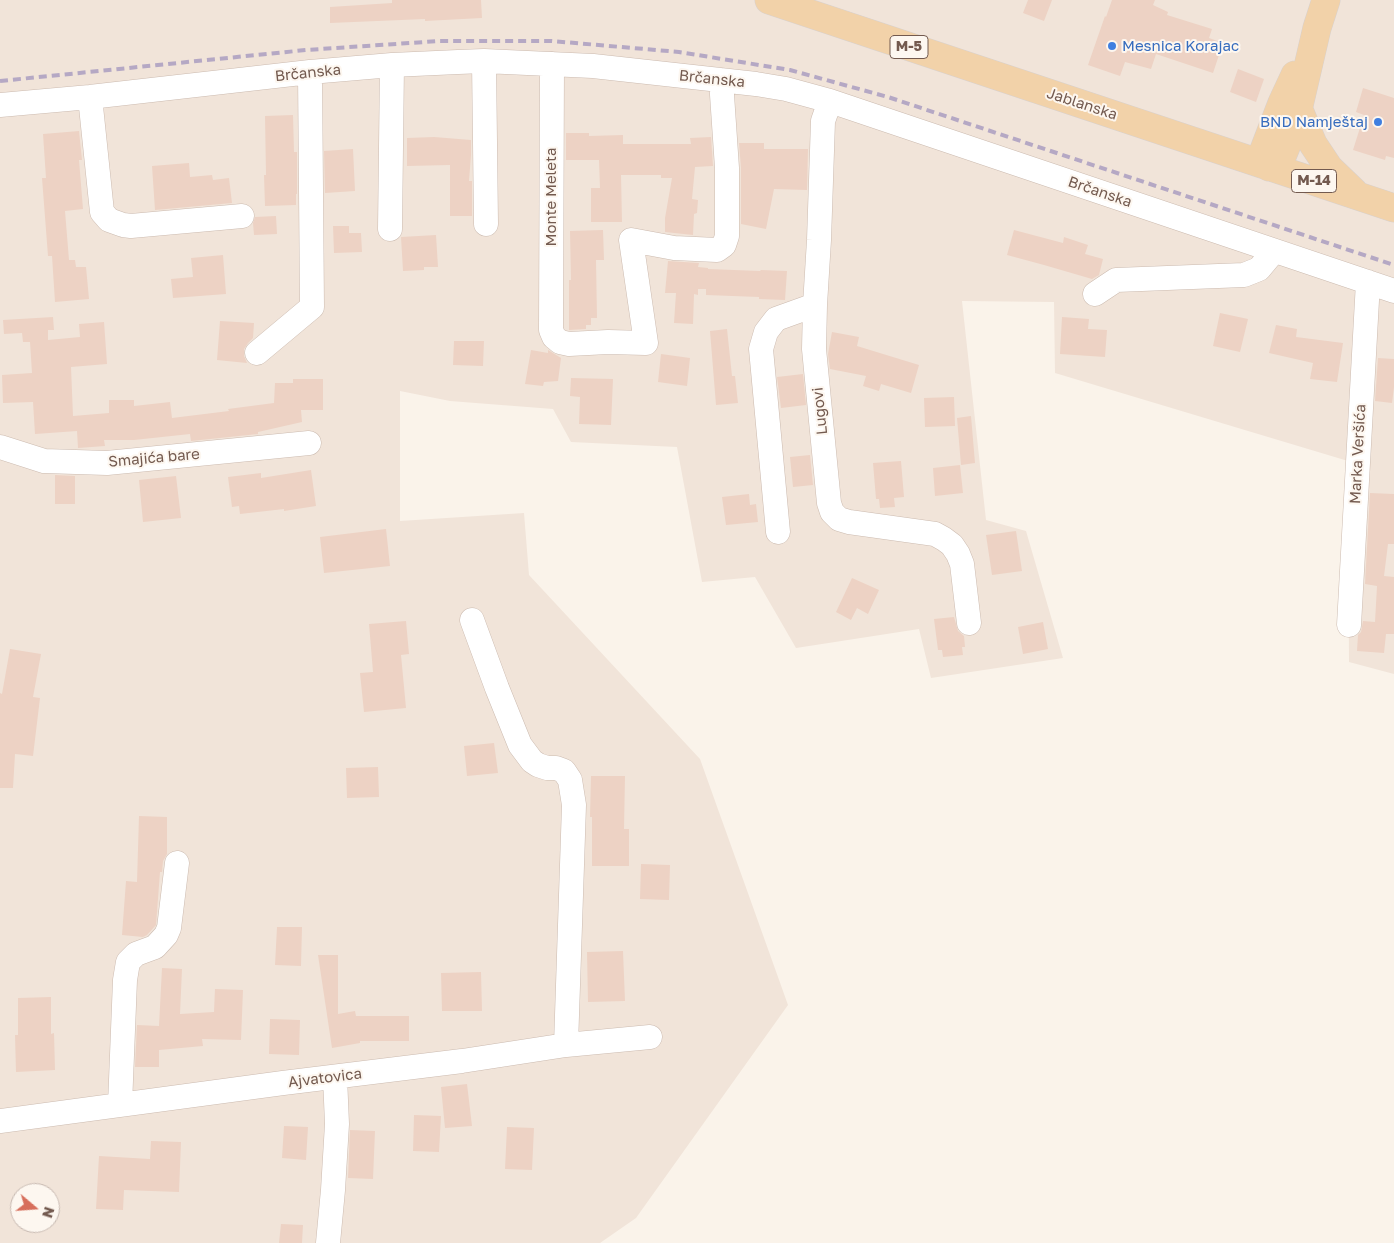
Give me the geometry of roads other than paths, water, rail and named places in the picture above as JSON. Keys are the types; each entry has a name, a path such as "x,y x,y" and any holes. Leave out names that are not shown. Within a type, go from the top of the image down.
{"main road":[{"name":"Jablanska","path":"769,0 1394,208"},
{"path":"1264,165 1278,161 1287,146 1299,110 1317,28 1326,0"},
{"path":"1264,165 1282,103 1317,28"},
{"path":"1299,110 1313,144 1329,168 1358,196"}],"street":[{"name":"Brčanska","path":"0,105 90,97 310,72 392,65 484,61 593,66 721,80 786,89 830,101 1394,291"},
{"path":"484,61 486,224"},
{"name":"Monte Meleta","path":"552,64 551,330 554,337 560,342 569,344 646,343 631,240 674,248 717,250 724,245 727,236 727,168 721,80"},
{"path":"390,229 392,65"},
{"path":"257,353 312,307 310,72"},
{"path":"90,97 102,212 109,220 131,226 242,216"},
{"name":"Lugovi","path":"830,101 823,121 820,240 814,349 829,503 832,512 839,520 935,534 944,538 952,545 962,564 969,623"},
{"path":"1095,294 1116,280 1244,275 1259,268 1274,251"},
{"name":"Marka Veršića","path":"1348,625 1368,282"},
{"path":"778,532 761,349 766,332 776,319 815,305"},
{"name":"Smajića bare","path":"0,447 44,461 107,463 309,443"},
{"path":"472,620 520,745 532,761 547,768 556,768 564,771 570,780 574,805 574,822 566,1045"},
{"path":"120,1105 125,980 128,962 136,954 155,947 166,935 169,928 177,862"},
{"name":"Ajvatovica","path":"0,1122 462,1061 566,1045 650,1037"},
{"path":"328,1243 337,1124 335,1077"}],"railway":[{"path":"0,81 306,50 440,41 552,41 679,52 790,70 888,97 1394,265"}],"place":[{"name":"Mesnica Korajac","path":"1112,46"},
{"name":"BND Namještaj","path":"1378,122"}]}
